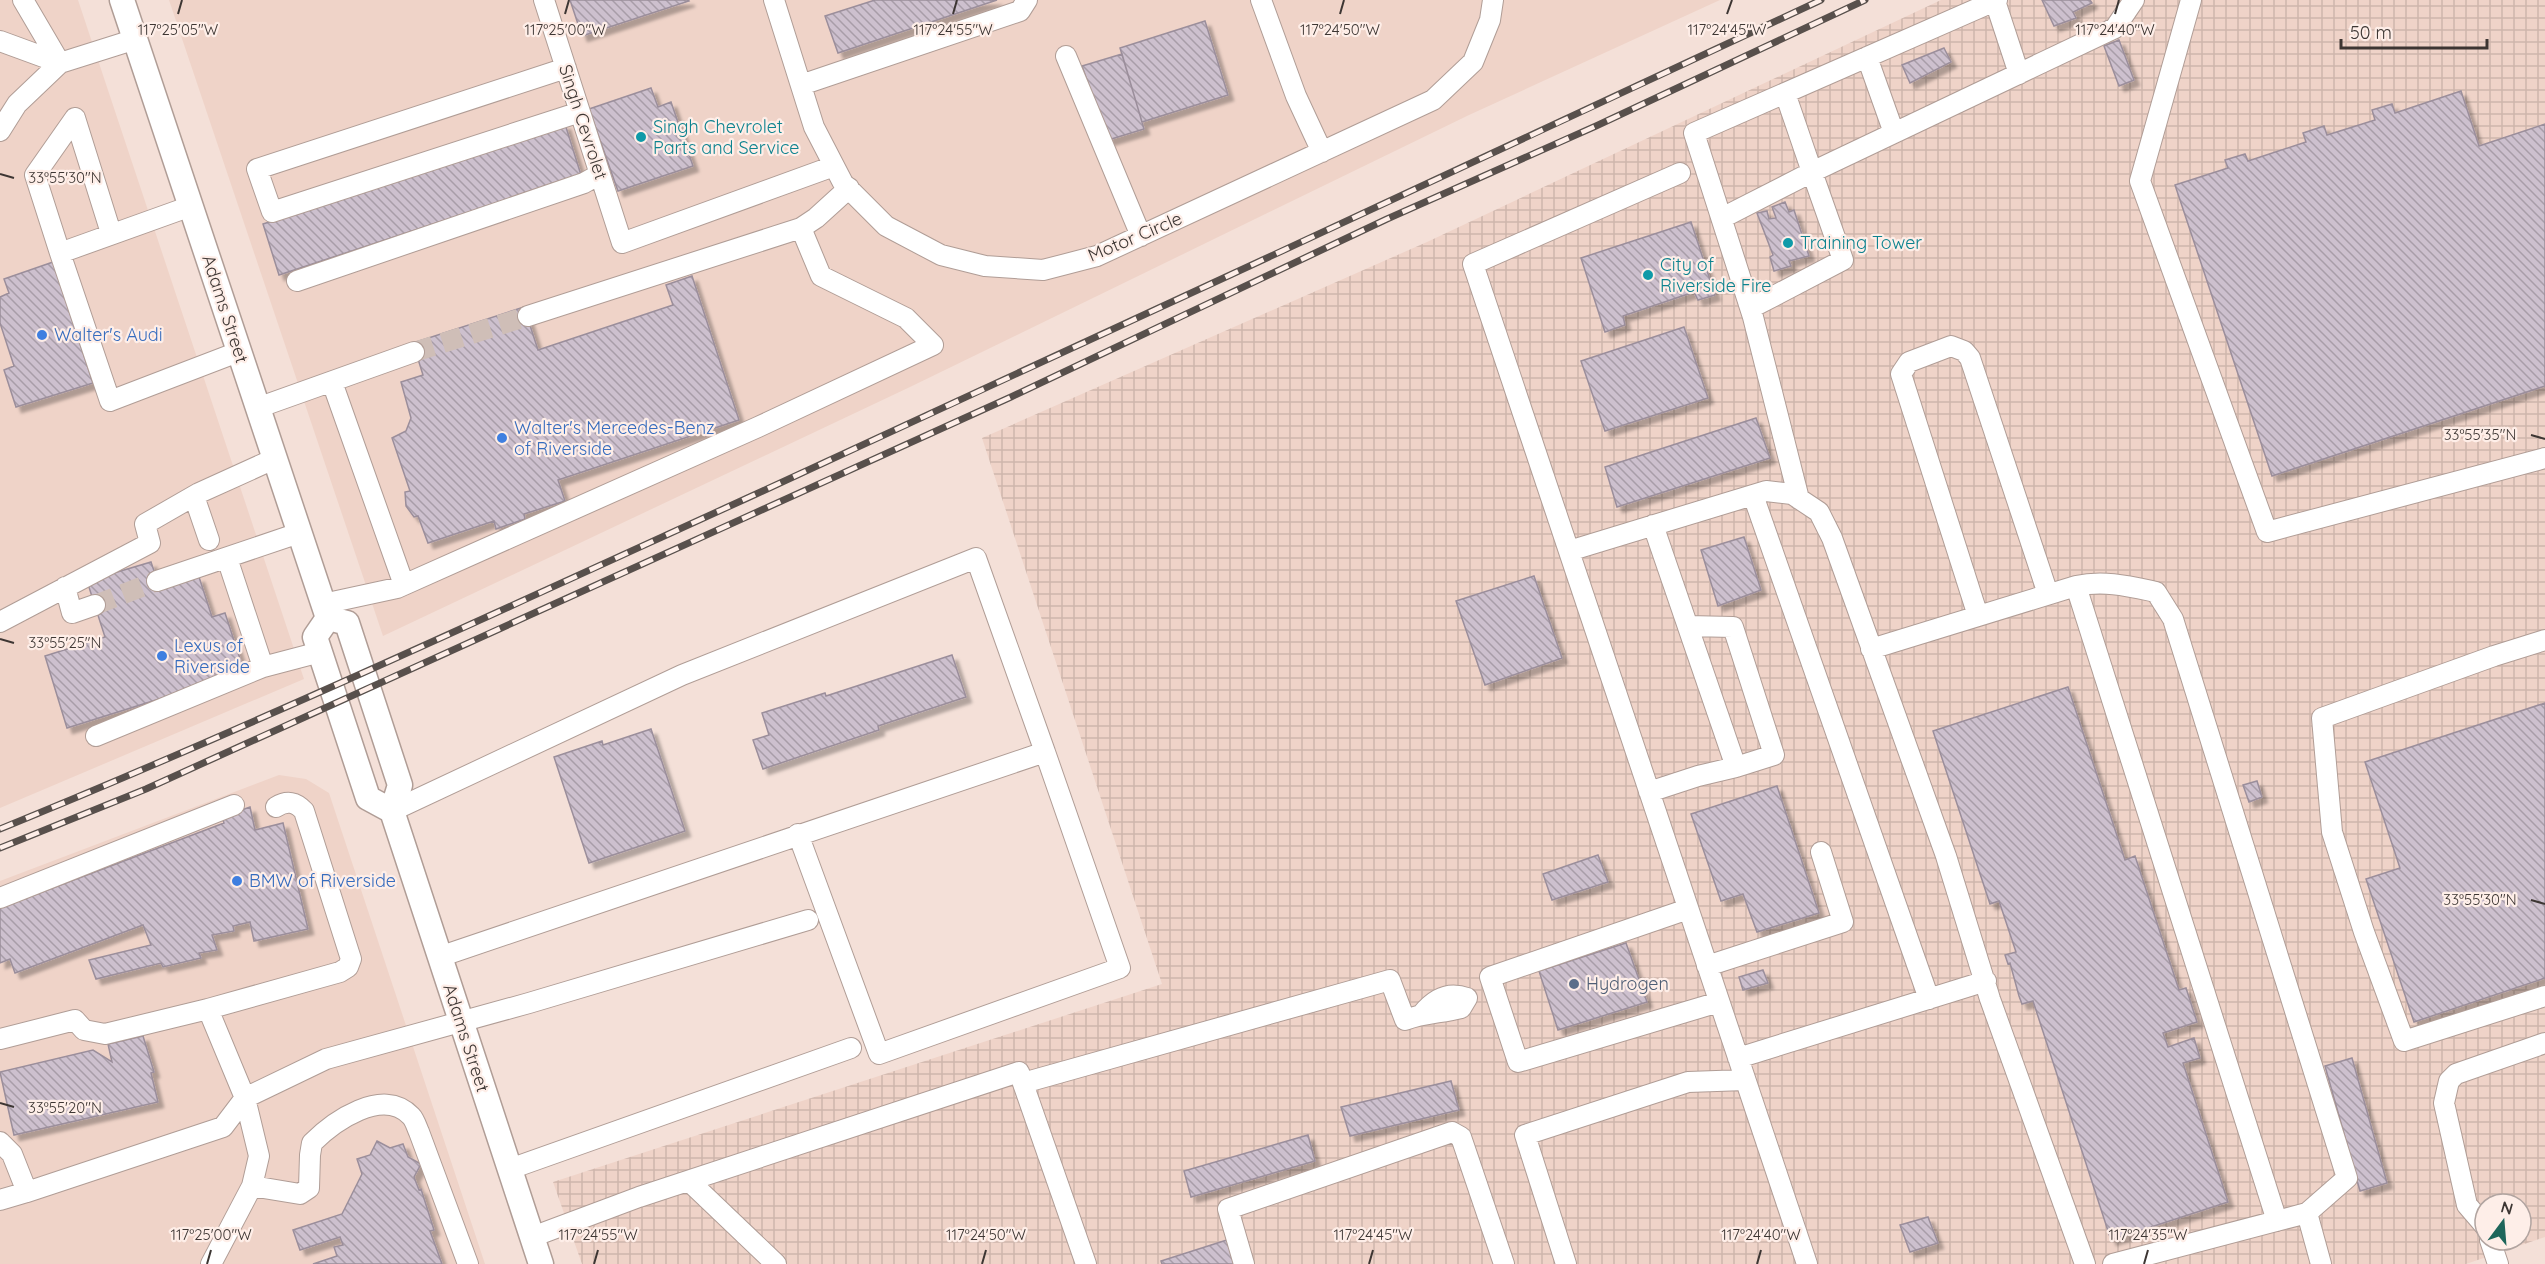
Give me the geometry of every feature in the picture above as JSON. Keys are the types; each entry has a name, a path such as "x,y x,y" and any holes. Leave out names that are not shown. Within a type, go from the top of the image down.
{"main road":[{"name":"Adams Street","path":"123,0 238,352 326,611"},
{"path":"326,611 346,623 369,687 400,785 392,811 368,798 315,637 326,611"},
{"name":"Adams Street","path":"392,811 541,1264"}],"street":[{"path":"23,0 60,63"},
{"name":"Singh Cevrolet","path":"544,0 622,243 834,166"},
{"name":"Motor Circle","path":"774,0 814,127 834,166 849,188 886,226 941,255 986,267 1042,270 1097,256 1432,100 1473,62 1490,20 1493,0"},
{"path":"801,85 1020,12 1027,0"},
{"path":"1261,0 1296,96 1322,152"},
{"path":"1799,499 1751,308 1695,133 1996,0 2019,74"},
{"path":"1722,218 1812,172 2115,28 2134,0"},
{"path":"2191,0 2140,181 2267,532 2545,458"},
{"path":"0,131 6,109 60,63 136,39"},
{"path":"0,41 60,63"},
{"path":"1066,56 1141,236"},
{"path":"1867,57 1894,133"},
{"path":"566,68 257,169 272,212 580,112"},
{"path":"1751,308 1843,260 1785,93"},
{"path":"111,233 75,118 34,176 110,401 238,352"},
{"path":"1680,173 1473,264 1807,1264"},
{"path":"297,281 573,186 600,174"},
{"path":"528,316 801,228 816,218 849,188"},
{"path":"60,254 111,233 191,206"},
{"path":"326,611 404,585 758,427 933,345 906,318 821,276 801,228"},
{"path":"1978,616 1900,374 1909,362 1951,346 1964,351 1970,358 2048,594"},
{"path":"257,408 414,352"},
{"path":"332,382 404,585"},
{"path":"0,622 150,543 146,524 194,496 274,459"},
{"path":"1569,551 1766,491 1792,494 1819,512 1832,538 1946,856 1986,981 2085,1264"},
{"path":"1753,495 1929,999"},
{"path":"194,496 209,540"},
{"path":"1653,525 1736,767"},
{"path":"157,581 299,533"},
{"path":"227,558 263,667"},
{"path":"392,811 682,675 976,558 1120,968 879,1054 798,834"},
{"path":"1871,649 2048,594 2095,582 2121,584 2156,592 2173,619 2347,1178 2307,1214 2113,1264"},
{"path":"2076,586 2277,1221"},
{"path":"65,588 72,613 95,605"},
{"path":"1649,792 1774,755 1733,627 1688,626"},
{"path":"2545,640 2322,718 2332,832 2364,932 2404,1041 2545,996"},
{"path":"96,736 263,667 320,652"},
{"path":"439,957 1045,752"},
{"path":"0,1040 75,1020 84,1030 105,1034 208,1009 340,972 348,967 351,959 304,812 298,804 290,802 276,807"},
{"path":"0,898 234,805"},
{"path":"1707,966 1843,922 1821,852"},
{"path":"1688,909 1490,976 1494,990 1518,1062 1719,1002"},
{"path":"0,1200 223,1126 245,1098 326,1059 808,920"},
{"path":"1023,1083 1390,980 1404,1020 1422,1014 1436,1015 1461,1008 1467,998 1494,990"},
{"path":"1738,1059 1986,981"},
{"path":"208,1009 245,1098 259,1156 252,1186 211,1264"},
{"path":"2473,1212 2467,1205 2444,1103 2449,1081 2456,1074 2545,1043"},
{"path":"510,1169 851,1048"},
{"path":"532,1237 689,1180 1019,1072 1086,1264"},
{"path":"1566,1264 1525,1135 1688,1082 1745,1080"},
{"path":"252,1186 300,1194 309,1188 312,1143 321,1134 349,1115 380,1104 395,1106 411,1116 420,1132 468,1264"},
{"path":"1244,1264 1228,1209 1452,1132 1461,1137 1504,1264"},
{"path":"0,1142 12,1154 27,1192"},
{"path":"689,1180 776,1264"},
{"path":"2307,1214 2321,1264"}],"shaded area":[{"path":"0,0 78,0 304,679 0,808"},
{"path":"169,0 1720,0 1469,115 910,387 383,636"},
{"path":"1941,0 2545,0 2545,1237 2533,1241 2533,1192 2473,1192 2473,1252 2501,1252 2466,1264 582,1264 553,1182 1162,984 982,438 1427,242"},
{"path":"279,775 306,779 329,793 485,1264 0,1264 0,881"}],"building":[{"path":"570,0 688,0 689,1 582,36"},
{"path":"875,0 997,0 838,53 825,16"},
{"path":"2042,0 2090,0 2092,3 2073,12 2076,18 2054,26"},
{"path":"1205,21 1228,95 1142,122 1120,48"},
{"path":"2119,40 2134,80 2119,86 2104,46"},
{"path":"1944,48 1951,62 1910,83 1902,65"},
{"path":"1122,54 1144,129 1108,140 1082,66"},
{"name":"Singh Chevrolet Parts and Service","path":"651,88 658,107 671,102 693,166 618,191 589,109"},
{"path":"2461,91 2479,146 2545,124 2545,386 2272,476 2175,185 2228,168 2225,160 2245,154 2248,161 2306,142 2303,133 2324,126 2327,135 2375,120 2372,110 2392,104 2395,113"},
{"path":"565,124 581,175 279,275 263,224"},
{"name":"Training Tower","path":"1785,202 1789,212 1794,210 1809,256 1789,261 1791,266 1774,271 1770,257 1773,255 1757,213 1767,211 1769,219 1776,218 1772,207"},
{"name":"City of Riverside Fire","path":"1691,222 1715,295 1698,300 1694,292 1623,316 1625,325 1605,332 1581,258"},
{"path":"53,262 93,383 16,407 4,370 14,366 0,323 0,297 9,293 4,279"},
{"path":"692,276 739,420 558,480 565,501 524,514 525,519 496,529 494,521 428,543 418,516 414,517 406,506 405,492 410,491 392,438 406,431 411,418 401,382 423,375 413,343 524,307 538,350 673,305 666,285"},
{"path":"1684,327 1708,398 1605,431 1581,361"},
{"path":"1756,418 1770,458 1617,507 1605,467"},
{"path":"1744,537 1761,590 1718,606 1701,550"},
{"path":"151,562 160,589 199,577 212,617 225,613 242,665 226,670 229,677 67,728 45,656 105,637 87,581"},
{"path":"1534,576 1562,658 1485,685 1456,601"},
{"path":"952,655 966,697 878,726 879,730 763,769 753,740 769,735 762,713 825,693 826,696"},
{"path":"2068,687 2125,860 2135,856 2179,990 2186,988 2197,1022 2163,1033 2168,1047 2194,1038 2200,1058 2183,1063 2228,1202 2111,1240 2033,1001 2022,1004 2019,996 2010,963 2008,964 2005,955 2016,952 1999,901 1990,904 1933,731"},
{"path":"2545,703 2545,978 2414,1022 2366,879 2400,868 2365,762"},
{"path":"651,729 685,831 589,863 554,757 602,741 603,745"},
{"path":"2257,781 2262,797 2249,802 2243,785"},
{"path":"1777,786 1819,913 1757,932 1743,894 1721,901 1691,814"},
{"path":"250,807 255,830 283,823 308,929 254,941 250,922 233,926 234,931 212,935 217,950 199,953 201,958 163,967 161,963 96,979 89,960 151,945 143,925 15,973 10,959 0,963 0,908 224,823 222,817"},
{"path":"1598,855 1608,882 1552,900 1543,874"},
{"path":"1626,943 1647,1002 1558,1030 1539,971"},
{"path":"1763,970 1768,983 1743,990 1739,977"},
{"path":"143,1036 154,1072 151,1073 158,1102 14,1135 0,1072 93,1050 112,1062 108,1044"},
{"path":"2352,1058 2387,1183 2360,1191 2325,1066"},
{"path":"1451,1081 1459,1110 1350,1136 1341,1107"},
{"path":"1308,1135 1315,1161 1191,1197 1184,1171"},
{"path":"377,1141 390,1148 403,1144 408,1157 421,1164 414,1177 419,1190 421,1189 434,1230 430,1231 442,1264 313,1264 337,1256 334,1247 343,1245 340,1237 300,1250 293,1230 342,1214 362,1174 357,1159 370,1155"},
{"path":"1928,1217 1938,1243 1910,1252 1900,1225"},
{"path":"1230,1239 1238,1264 1162,1264 1161,1261"}],"tunnel":[{"path":"414,352 528,316"},
{"path":"95,605 157,581"}],"railway":[{"path":"0,829 285,708 473,623 1021,372 1821,0"},
{"path":"0,848 146,789 1011,397 1387,219 1596,126 1865,0"}],"place":[{"name":"Singh Chevrolet Parts and Service","path":"641,137"},
{"name":"Training Tower","path":"1788,243"},
{"name":"City of Riverside Fire","path":"1648,275"},
{"name":"Walter's Audi","path":"42,335"},
{"name":"Walter's Mercedes-Benz of Riverside","path":"502,438"},
{"name":"Lexus of Riverside","path":"162,656"},
{"name":"BMW of Riverside","path":"237,881"},
{"name":"Hydrogen","path":"1574,984"}]}
